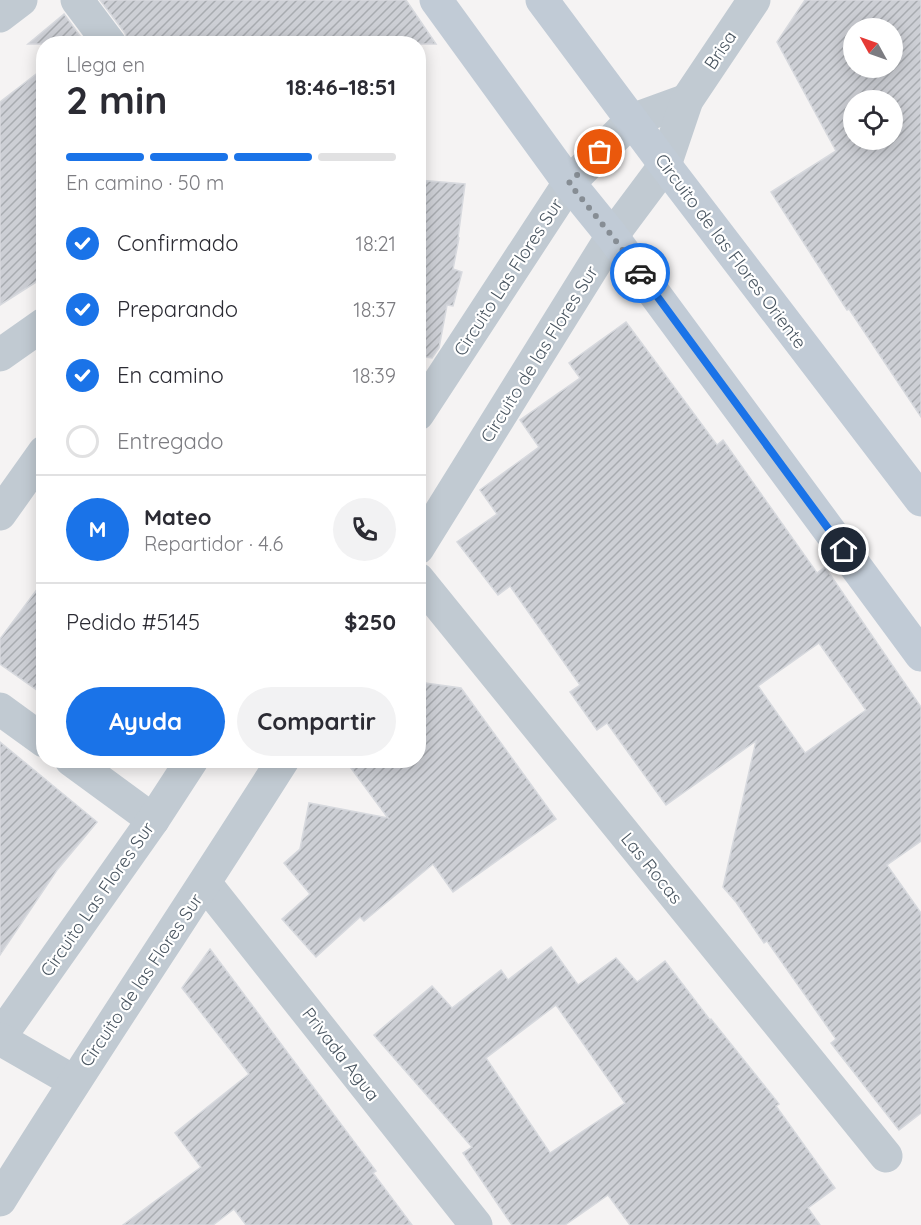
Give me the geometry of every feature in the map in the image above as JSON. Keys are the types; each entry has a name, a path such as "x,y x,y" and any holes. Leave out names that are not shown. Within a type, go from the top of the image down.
{"main road":[{"path":"436,0 569,183 612,236 921,654"},
{"name":"Circuito de las Flores Oriente","path":"542,0 921,500"}],"street":[{"path":"0,16 21,0"},
{"path":"77,0 104,36"},
{"name":"Brisa","path":"665,165 687,100 754,0"},
{"path":"632,120 687,100"},
{"name":"Circuito Las Flores Sur","path":"426,402 569,183 632,120"},
{"name":"Circuito de las Flores Sur","path":"426,535 612,236 665,165"},
{"path":"0,355 36,330"},
{"path":"0,514 36,463"},
{"name":"Las Rocas","path":"426,589 886,1156"},
{"path":"0,709 36,735"},
{"path":"82,768 153,820"},
{"name":"Circuito Las Flores Sur","path":"0,1038 187,768"},
{"name":"Circuito de las Flores Sur","path":"0,1200 74,1081 278,768"},
{"name":"Privada Agua","path":"205,883 476,1225"},
{"path":"0,1038 74,1081"}],"building":[{"path":"100,0 406,0 436,44 426,44 426,36 126,36"},
{"path":"805,0 921,0 921,417 849,309 847,310 771,192 836,151 777,42"},
{"path":"64,14 80,36 38,36"},
{"path":"36,37 36,44 28,44"},
{"path":"36,74 36,282 0,305 0,102"},
{"path":"426,181 465,184 453,269 462,272 453,306 447,305 439,348 432,358 426,357"},
{"path":"626,322 717,445 723,440 817,573 825,567 921,707 921,841 887,865 921,913 921,1113 899,1130 831,1043 836,1039 767,941 764,943 723,887 756,741 666,805 607,723 597,730 570,692 580,685 510,586 498,595 457,542 497,514 480,490 539,447 520,420 580,378 569,363","holes":["819,643 866,710 805,753 758,686"]},
{"path":"36,591 36,689 0,664 0,639"},
{"path":"426,683 461,688 556,819 453,892 433,864 364,921 360,917 316,957 282,919 310,894 284,863 300,849 309,803 388,818 351,768 426,768"},
{"path":"0,742 97,822 57,870 0,955"},
{"path":"551,947 578,985 616,958 637,982 665,961 779,1104 776,1106 835,1188 808,1208 820,1225 630,1225 608,1195 565,1225 512,1225 463,1153 472,1147 374,1035 432,986 452,1008 501,970 508,980","holes":["556,1005 625,1103 550,1153 486,1058"]},
{"path":"210,949 376,1171 373,1173 412,1225 246,1225 234,1209 213,1225 123,1225 201,1167 175,1133 249,1074 182,988"}],"way so far":[{"path":"600,152 569,183 640,273"}],"route":[{"path":"640,273 844,550"}]}
